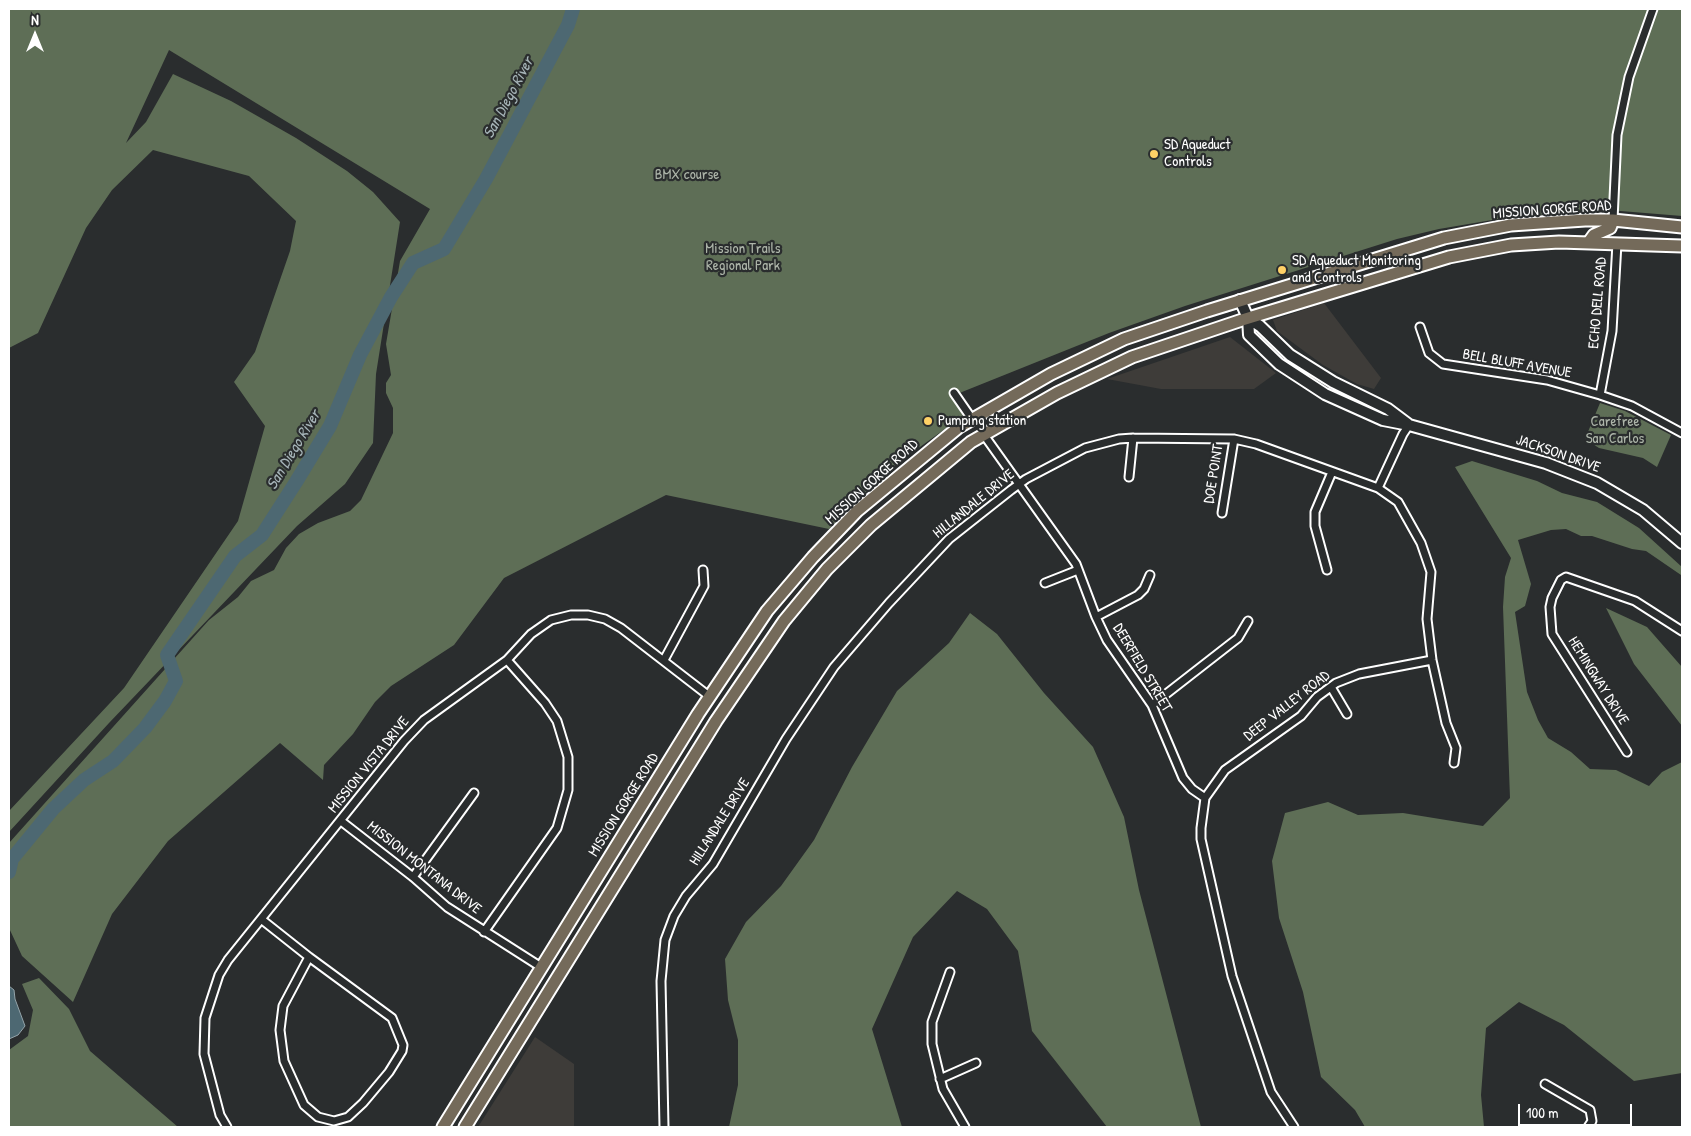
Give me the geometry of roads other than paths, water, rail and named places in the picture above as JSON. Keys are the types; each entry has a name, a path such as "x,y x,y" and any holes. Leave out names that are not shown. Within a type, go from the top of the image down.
{"main road":[{"name":"MISSION GORGE ROAD","path":"443,1127 709,696 767,611 813,557 865,505 959,427 1051,374 1124,339 1240,300 1444,238 1510,225 1613,220 1682,227"},
{"path":"1589,242 1594,235 1610,228 1613,220"},
{"name":"MISSION GORGE ROAD","path":"465,1127 716,721 784,621 827,569 871,525 926,477 984,435 1057,393 1132,357 1248,318 1449,257 1511,245 1617,242 1682,246"},
{"name":"JACKSON DRIVE","path":"1240,300 1248,318 1249,335 1279,364 1325,394 1383,420 1409,425 1546,463 1597,482 1643,510 1682,543"},
{"name":"JACKSON DRIVE","path":"1248,318 1260,326 1290,356 1332,382 1388,409 1409,425"}],"street":[{"path":"1613,220 1617,136 1628,77 1653,9"},
{"name":"ECHO DELL ROAD","path":"1600,394 1612,331 1617,242"},
{"name":"BELL BLUFF AVENUE","path":"1420,327 1425,347 1433,358 1443,364 1547,380 1600,394 1632,406 1682,433"},
{"path":"954,393 972,419"},
{"path":"1378,488 1409,425"},
{"name":"DEERFIELD STREET","path":"984,435 1076,564 1107,640 1152,705 1183,778 1192,789 1206,798"},
{"path":"1129,477 1133,438"},
{"name":"HILLANDALE DRIVE","path":"664,1127 666,1099 660,981 666,940 674,916 686,896 714,864 786,739 834,667 889,603 949,539 1018,485 1085,448 1119,439 1133,438 1234,439 1256,444 1378,488 1398,502 1421,543 1431,572 1427,620 1432,660 1446,723 1456,748 1454,763"},
{"name":"DOE POINT","path":"1222,513 1234,439"},
{"path":"1327,570 1316,526 1316,512 1332,472"},
{"path":"664,660 704,586 704,570"},
{"path":"1045,584 1078,570"},
{"path":"1096,617 1138,595 1144,589 1150,575"},
{"name":"HEMINGWAY DRIVE","path":"1627,752 1552,634 1550,607 1552,598 1561,580 1566,578 1635,601 1682,631"},
{"name":"MISSION VISTA DRIVE","path":"227,1127 220,1115 208,1076 204,1054 205,1018 219,975 261,919 404,742 424,720 507,660 531,634 551,620 571,615 588,615 605,619 664,660 709,696"},
{"path":"1152,705 1238,638 1248,622"},
{"path":"484,932 557,828 568,790 568,757 557,721 545,703 507,660"},
{"name":"DEEP VALLEY ROAD","path":"1206,798 1225,770 1301,716 1317,697 1331,687 1360,674 1432,660"},
{"path":"1331,687 1347,714"},
{"path":"413,876 474,793"},
{"path":"1206,798 1201,839 1232,976 1271,1092 1294,1127"},
{"name":"MISSION MONTANA DRIVE","path":"341,821 413,876 447,907 542,967"},
{"path":"261,919 392,1018 403,1045 402,1051 389,1072 363,1103 348,1117 334,1121 318,1116 304,1105 284,1061 280,1030 283,1006 309,957"},
{"path":"950,972 932,1022 932,1044 940,1079 965,1127"},
{"path":"940,1079 976,1063"},
{"path":"1545,1084 1590,1110 1592,1121 1588,1127"}],"water":[{"path":"9,986 14,990 15,999 25,1026 18,1035 9,1039"}],"waterway":[{"name":"San Diego River","path":"9,872 12,859 53,809 84,780 113,761 145,728 165,701 176,681 167,655 235,556 262,535 296,482 330,426 360,355 391,297 413,263 444,249 486,179 568,25 573,9"}],"place":[{"name":"SD Aqueduct Controls","path":"1154,154"},
{"name":"SD Aqueduct Monitoring and Controls","path":"1282,270"},
{"name":"Pumping station","path":"928,421"}],"park label":[{"name":"BMX course","path":"687,175"},
{"name":"Mission Trails Regional Park","path":"743,258"},
{"name":"Carefree San Carlos","path":"1615,430"}]}
